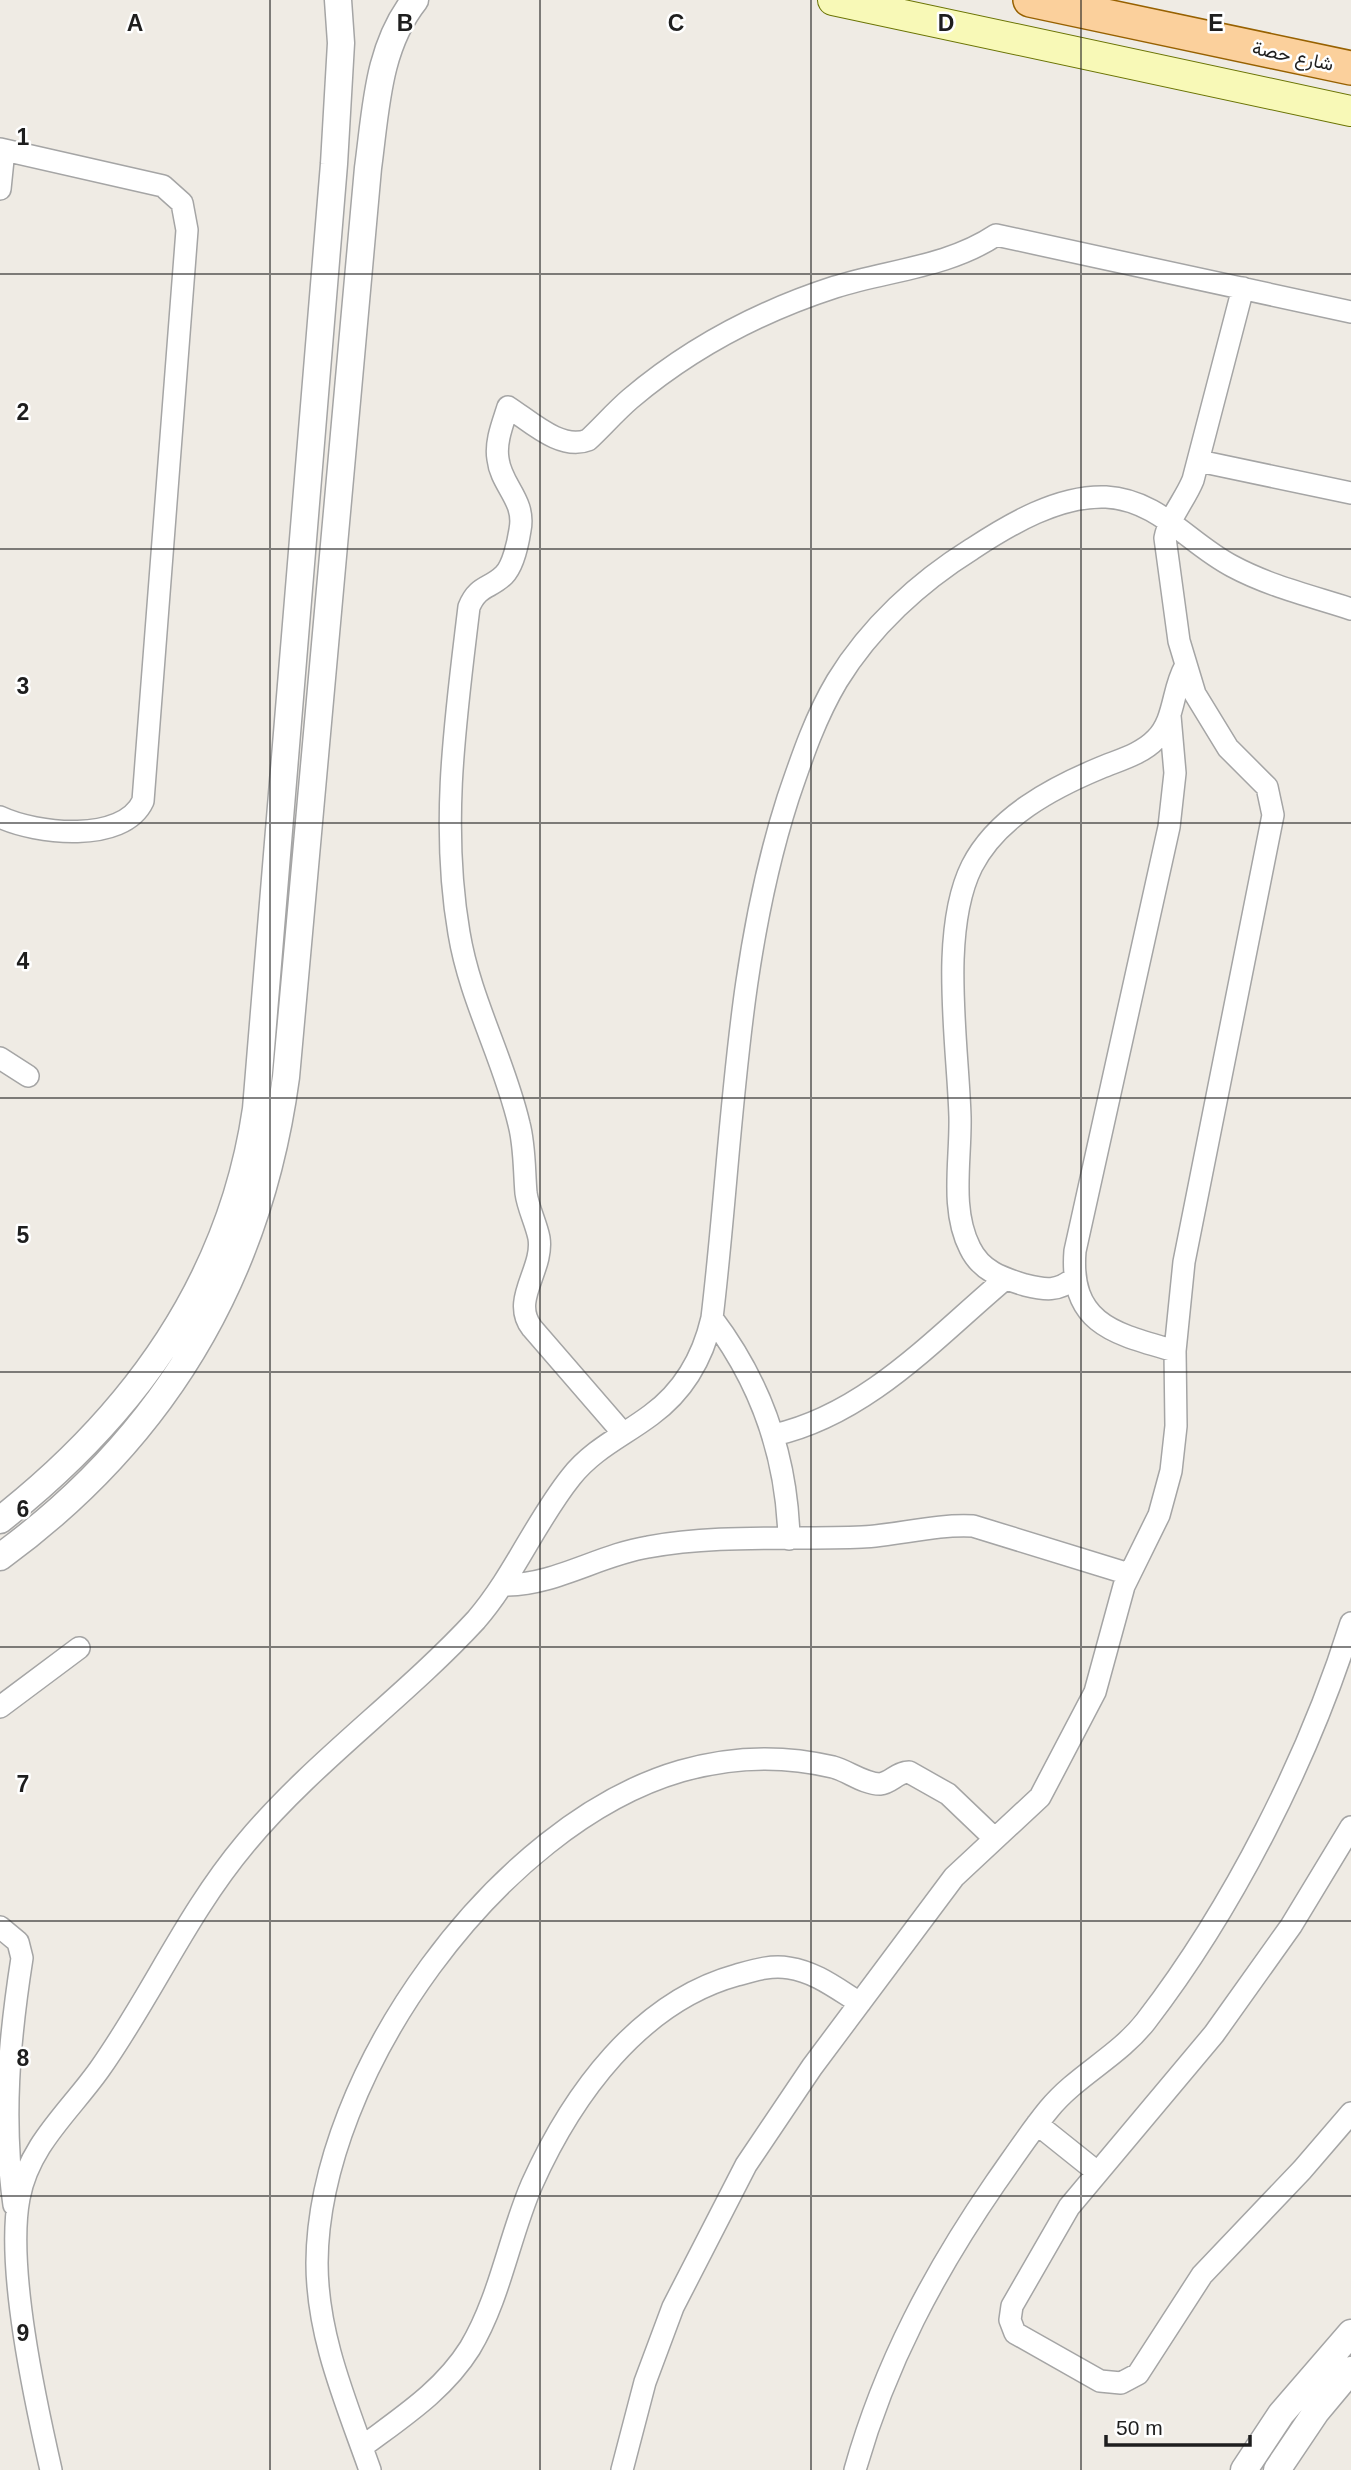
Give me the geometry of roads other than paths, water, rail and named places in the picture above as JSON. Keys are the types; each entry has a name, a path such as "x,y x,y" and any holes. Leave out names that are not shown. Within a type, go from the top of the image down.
{"main road":[{"path":"833,0 1351,111"},
{"name":"شارع حصة","path":"1030,0 1351,68"}],"street":[{"path":"0,1520 94,1436 161,1352 181,1323 214,1261 246,1167 256,1109 334,164 341,34 338,0"},
{"path":"337,111 350,79 355,54 354,0"},
{"path":"0,1557 41,1525 100,1472 176,1380 232,1278 260,1202 272,1159 286,1077 368,168 385,55 397,26 415,0"},
{"path":"0,189 2,150 163,186 182,203 187,230 143,802 128,821 111,827 54,831 27,827 0,817"},
{"path":"334,164 368,168"},
{"path":"622,1432 532,1328 524,1315 524,1300 540,1249 526,1194 520,1125 475,999 454,898 448,824 450,774 469,607 479,590 496,581 509,568 520,531 518,502 502,475 497,457 508,407 561,441 579,444 588,440 629,400 663,374 736,329 834,288 953,258 996,235 1351,312"},
{"path":"622,2470 634,2421 659,2344 717,2217 778,2115 954,1877 994,1838 1028,1811 1050,1782 1095,1692 1115,1613 1129,1574 1159,1515 1171,1471 1175,1426 1175,1350 1184,1262 1273,815 1267,787 1215,731 1195,694 1185,667 1165,538 1170,521 1187,495 1199,461 1243,289"},
{"path":"1199,461 1351,493"},
{"path":"16,2218 26,2173 36,2152 99,2070 210,1891 238,1852 279,1807 458,1640 505,1585 570,1477 595,1452 652,1415 680,1388 701,1355 712,1318 733,1091 744,997 762,889 802,755 826,699 859,649 905,600 960,556 1021,521 1072,501 1109,497 1145,505 1230,565 1269,583 1351,609"},
{"path":"1175,1350 1116,1334 1106,1328 1088,1311 1074,1278 1075,1251 1169,827 1175,773 1170,716 1175,688 1185,667"},
{"path":"1074,1278 1061,1287 1048,1290 1005,1279 984,1266 971,1250 959,1208 960,1134 954,971 958,916 965,883 980,852 1015,815 1061,787 1146,748 1161,734 1170,716"},
{"path":"0,1058 28,1076"},
{"path":"774,1435 815,1424 852,1405 1005,1279"},
{"path":"712,1318 743,1362 774,1435 786,1486 789,1539"},
{"path":"505,1585 547,1580 599,1559 651,1546 864,1537 936,1526 973,1526 1129,1574"},
{"path":"855,2470 880,2388 917,2311 970,2220 1037,2124 1064,2092 1115,2053 1145,2021 1215,1917 1299,1760 1338,1667 1351,1623"},
{"path":"0,1707 79,1648"},
{"path":"370,2470 331,2362 321,2318 319,2235 331,2164 355,2096 396,2020 455,1937 510,1878 576,1824 611,1800 682,1771 740,1760 800,1760 836,1768 875,1783 886,1783 896,1775 909,1772 948,1794 994,1838"},
{"path":"1351,1827 1291,1926 1244,1993 1175,2083 1097,2172 1049,2237 1012,2306 1010,2320 1021,2338 1101,2381 1121,2383 1145,2367 1186,2297 1220,2253 1302,2170 1351,2113"},
{"path":"0,1927 18,1941 22,1958 7,2066 7,2142 21,2294 51,2470"},
{"path":"362,2447 431,2396 460,2363 481,2325 519,2219 550,2150 597,2077 642,2026 704,1987 768,1967 788,1967 810,1974 860,2003"},
{"path":"1037,2124 1097,2172"},
{"path":"1244,2470 1281,2414 1351,2333"},
{"path":"1277,2470 1316,2412 1351,2371"}]}
